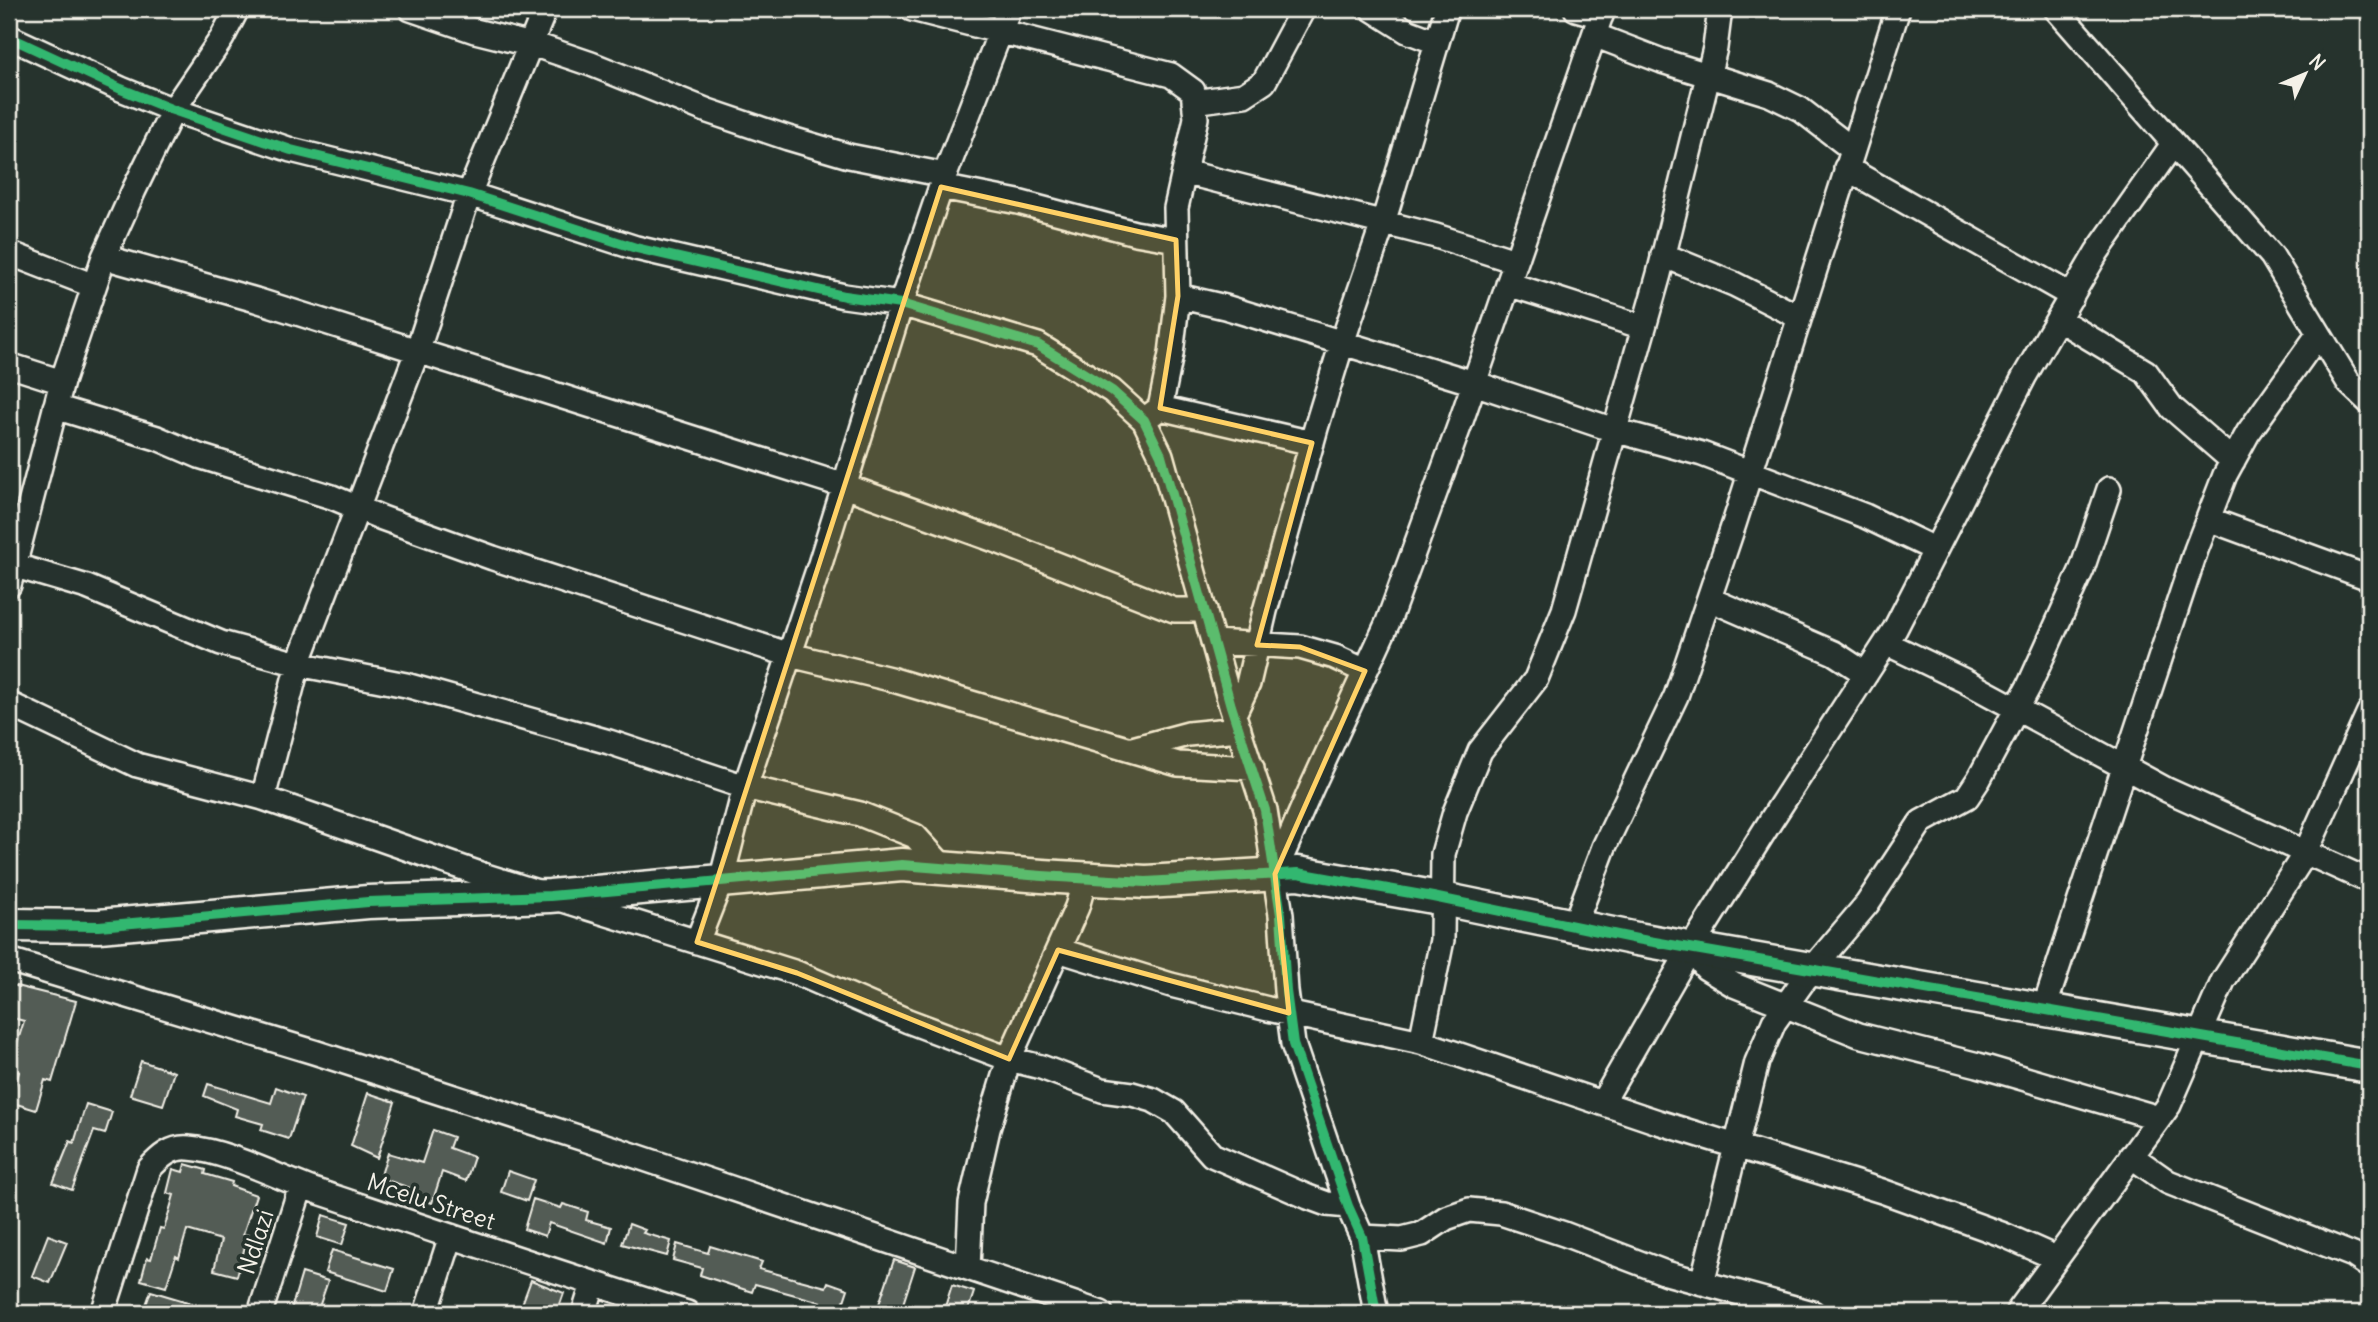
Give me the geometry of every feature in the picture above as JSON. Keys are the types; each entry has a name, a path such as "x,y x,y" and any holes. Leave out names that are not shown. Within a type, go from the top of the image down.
{"street":[{"path":"237,9 222,38 173,110 104,257 62,382 10,571 87,587 221,643 299,664 406,685 609,742 745,787 860,814 915,836 944,868"},
{"path":"411,9 475,31 529,44 592,64 708,111 788,138 1135,233 1176,240"},
{"path":"263,798 299,664 417,352 468,194 545,9"},
{"path":"912,9 1171,75 1193,91 1196,118 1176,208 1178,296 1171,354 1152,414 1213,642 1265,810 1281,915 1293,1044 1348,1206 1362,1237 1376,1313"},
{"path":"697,942 721,881 745,787 845,486 901,304 943,181 1009,9"},
{"path":"1194,102 1244,95 1264,82 1303,9"},
{"path":"1372,9 1407,31 1436,42"},
{"path":"1236,722 1312,443 1342,343 1383,223 1447,9"},
{"path":"1576,9 1599,20 1662,61 1769,94 1800,109 1849,159 2072,296"},
{"path":"1421,1042 1442,940 1443,854 1455,812 1480,751 1536,679 1564,610 1664,255 1715,48 1720,9"},
{"path":"1574,926 1604,847 1676,696 1898,9"},
{"path":"2056,9 2272,256 2349,383 2369,402"},
{"path":"1275,874 1388,622 1474,383 1599,20"},
{"path":"9,37 173,110 291,150 468,194 636,248 844,296 901,304 1038,345 1152,414 1312,443"},
{"path":"1602,1103 1691,948 1886,642 2024,377 2098,251 2173,144"},
{"path":"1184,172 1383,223 1515,261"},
{"path":"9,253 94,286"},
{"path":"1664,255 1734,284 1799,317"},
{"path":"104,257 256,300 845,486 1000,541 1174,610 1205,610"},
{"path":"1508,284 1643,327"},
{"path":"1178,296 1225,307 1474,383 1614,430 1702,454 1865,516 1934,549"},
{"path":"2058,320 2146,372 2172,408 2233,461"},
{"path":"2044,1009 2208,519 2248,433 2318,335"},
{"path":"9,365 62,382"},
{"path":"55,407 158,438 198,456 332,497 493,558 790,655 890,679 1178,764 1251,768"},
{"path":"1702,1283 1757,1062 1774,1022 1812,969 1867,904 1921,822 1967,797 1979,779 2029,686 2082,569 2109,489"},
{"path":"2208,519 2369,578"},
{"path":"1709,599 1834,653 1866,674"},
{"path":"1213,642 1300,646 1335,657 1365,671"},
{"path":"1886,642 2016,708 2167,790 2369,881"},
{"path":"9,704 137,765 263,798 486,876 797,973 908,1021 1009,1059 1041,1067 1102,1090 1153,1100 1174,1112 1212,1154 1308,1198 1327,1204 1348,1206"},
{"path":"2017,1313 2169,1105 2223,981 2306,852 2369,712"},
{"path":"1132,749 1236,722"},
{"path":"9,925 99,926 368,902 550,896 902,865 1146,882 1298,873 1691,948 2369,1066"},
{"path":"968,1268 971,1203 988,1129 1009,1059 1077,907 1085,879"},
{"path":"1691,948 1706,968 1734,985 1859,1035 1978,1065 2159,1118"},
{"path":"1058,950 1171,985 1421,1042 1602,1103 1882,1191 2004,1235 2056,1258"},
{"path":"9,960 314,1052 592,1141 1101,1313"},
{"name":"Mcelu Street","path":"103,1313 149,1169 159,1157 186,1147 208,1150 301,1186 687,1313"},
{"path":"2131,1156 2168,1182 2353,1255 2369,1266"},
{"name":"Ndlazi","path":"260,1313 301,1186"},
{"path":"1362,1237 1402,1239 1422,1234 1446,1218 1469,1210 1501,1213 1666,1273 1813,1313"},
{"path":"426,1313 451,1236"},
{"path":"584,1313 593,1284"}],"highlighted area":[{"path":"941,187 1176,240 1178,296 1160,408 1312,443 1257,645 1300,647 1365,671 1275,874 1289,1013 1058,950 1009,1059 797,973 697,942"}],"building":[{"path":"12,985 76,1001 52,1082 45,1080 36,1110 10,1102 19,1072 9,1069 24,1021 9,1017"},
{"path":"141,1061 174,1072 163,1105 130,1095"},
{"path":"208,1084 271,1103 276,1087 303,1097 289,1139 261,1130 263,1124 235,1116 237,1109 204,1096"},
{"path":"368,1093 395,1102 377,1158 351,1146"},
{"path":"86,1104 112,1112 105,1134 94,1131 72,1190 53,1183 70,1141 74,1143"},
{"path":"433,1130 453,1137 449,1148 474,1157 466,1181 442,1172 432,1203 411,1196 414,1189 380,1178 388,1153 422,1163"},
{"path":"185,1164 206,1170 205,1174 232,1182 231,1186 256,1195 243,1234 248,1235 237,1276 214,1270 221,1240 187,1230 179,1258 176,1256 166,1287 141,1280 147,1258 151,1259 160,1228 164,1229 174,1195 167,1193 173,1169 183,1172"},
{"path":"508,1171 534,1180 527,1201 501,1192"},
{"path":"533,1199 561,1208 563,1204 588,1212 586,1220 611,1227 607,1243 549,1223 545,1236 524,1229"},
{"path":"323,1215 349,1223 342,1245 317,1237"},
{"path":"629,1224 645,1230 643,1233 671,1241 667,1256 622,1244"},
{"path":"48,1235 67,1242 50,1283 32,1276"},
{"path":"677,1244 708,1253 710,1246 762,1262 759,1269 826,1287 828,1282 848,1289 840,1313 817,1313 821,1302 755,1284 752,1292 700,1275 702,1268 673,1260"},
{"path":"332,1250 394,1269 387,1291 325,1272"},
{"path":"894,1260 915,1267 900,1313 876,1313"},
{"path":"302,1273 328,1281 317,1313 290,1313"},
{"path":"531,1280 564,1293 557,1313 536,1313 521,1307"},
{"path":"952,1285 974,1292 967,1313 943,1313"},
{"path":"151,1291 211,1309 210,1313 143,1313"}],"cycle path":[{"path":"9,37 173,110 291,150 469,194 636,248 844,296 901,304 1038,345 1112,391 1144,420 1161,455 1231,706 1265,810 1281,915 1293,1044 1348,1206 1362,1237 1376,1313"},
{"path":"9,925 99,926 368,902 550,896 902,865 1146,882 1298,873 1433,897 1637,939 2369,1066"}]}
